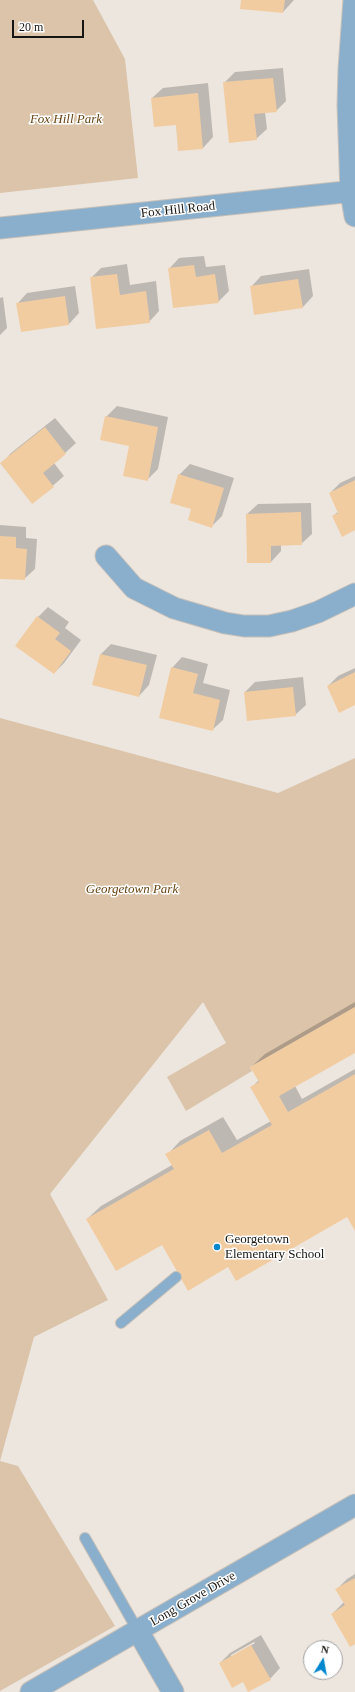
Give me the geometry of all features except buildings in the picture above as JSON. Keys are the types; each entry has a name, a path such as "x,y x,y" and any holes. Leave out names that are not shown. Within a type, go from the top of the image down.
{"street":[{"path":"354,0 348,90 355,216"},
{"name":"Fox Hill Road","path":"0,228 353,192"},
{"path":"106,556 134,588 174,608 226,623 244,626 269,626 292,621 318,612 355,594"},
{"name":"Long Grove Drive","path":"31,1692 355,1504"},
{"path":"138,1631 173,1692"}],"lane":[{"path":"121,1323 176,1277"},
{"path":"86,1538 138,1631"}],"green space":[{"name":"Fox Hill Park","path":"0,0 93,0 125,59 138,178 0,193"},
{"name":"Georgetown Park","path":"0,718 278,793 355,758 355,1007 250,1067 252,1071 186,1111 167,1077 226,1043 203,1002 50,1194 108,1300 34,1337 0,1461"},
{"path":"0,1461 18,1466 115,1626 0,1691"}],"place":[{"name":"Georgetown Elementary School","path":"217,1247"}]}
